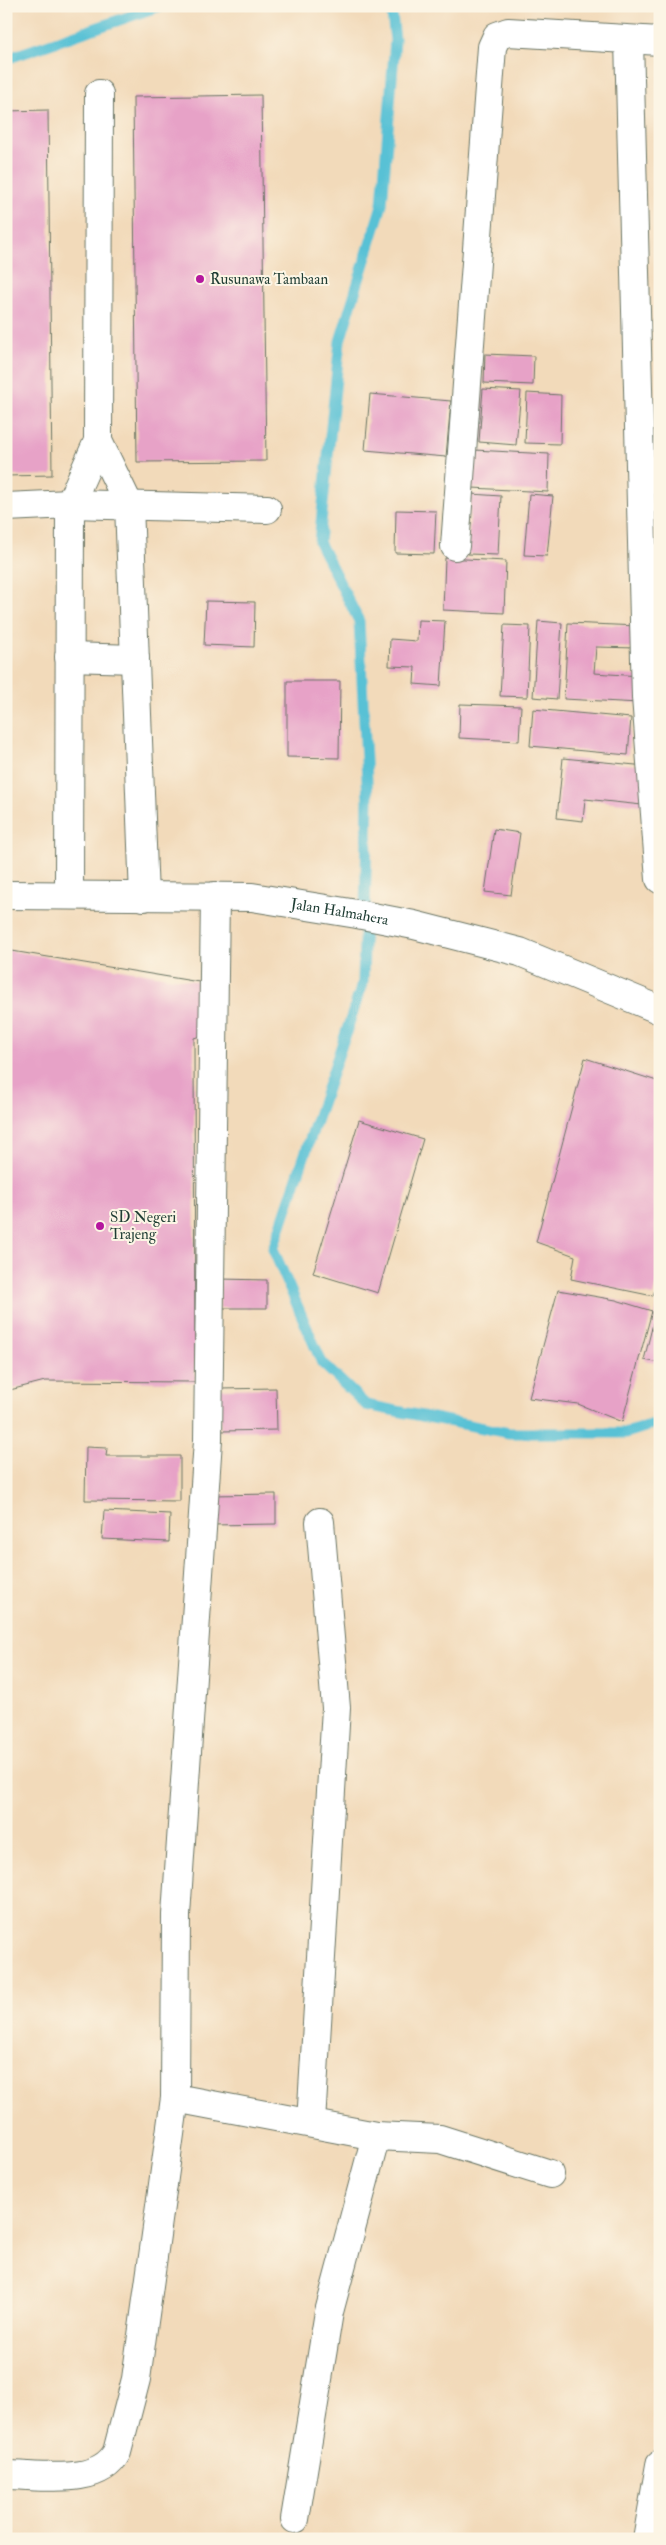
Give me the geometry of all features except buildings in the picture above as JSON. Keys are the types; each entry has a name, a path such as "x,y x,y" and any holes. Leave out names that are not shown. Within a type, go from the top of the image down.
{"street":[{"path":"455,546 492,48 497,36 508,32 660,41"},
{"path":"629,40 660,879"},
{"path":"69,895 70,504 98,441 99,94"},
{"path":"98,441 129,505 144,897"},
{"path":"6,507 70,504 267,509"},
{"path":"69,657 135,658"},
{"name":"Jalan Halmahera","path":"6,894 252,897 356,914 414,925 520,952 660,1010"},
{"path":"6,2475 86,2476 104,2467 113,2460 117,2452 136,2379 175,2098 176,1915 208,1440 215,896"},
{"path":"311,2123 336,1708 320,1522"},
{"path":"175,2098 376,2136 440,2139 550,2174"},
{"path":"294,2520 328,2312 376,2136"},
{"path":"647,2539 660,2465"}],"waterway":[{"path":"6,59 160,6"},
{"path":"391,6 395,40 382,205 340,341 319,542 359,621 368,800 363,982 273,1249 322,1363 366,1405 509,1433 626,1433 660,1422"}],"place":[{"name":"Rusunawa Tambaan","path":"200,279"},
{"name":"SD Negeri Trajeng","path":"100,1226"}]}
